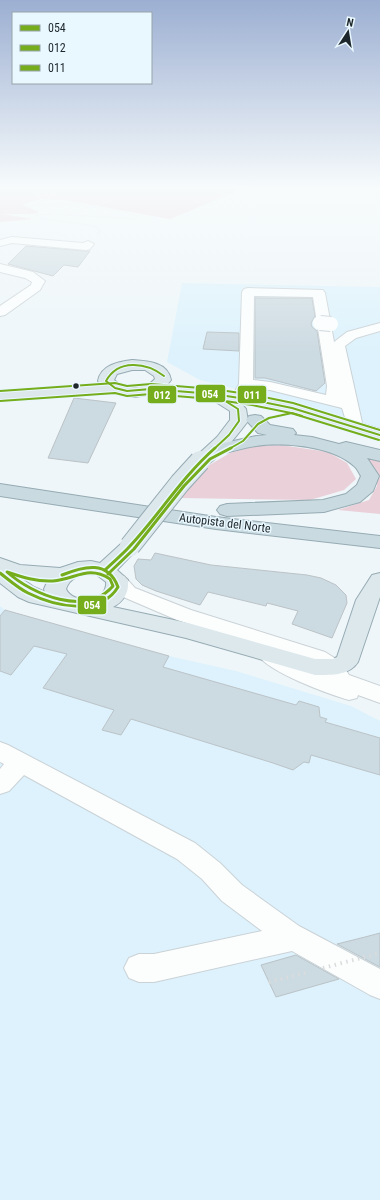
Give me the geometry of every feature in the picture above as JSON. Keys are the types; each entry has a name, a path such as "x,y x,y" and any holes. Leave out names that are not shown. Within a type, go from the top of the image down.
{"highway":[{"path":"255,420 264,430 328,439 380,452"},
{"path":"240,437 278,436 318,440 380,456"},
{"path":"212,452 269,440 298,442 324,446 345,452 362,463 370,476 366,488 353,498 324,506 227,510"},
{"name":"Autopista del Norte","path":"0,478 90,493 380,528"},
{"name":"Autopista del Norte","path":"0,490 209,522 380,542"}],"main road":[{"path":"111,382 110,372 116,369 132,365 155,368 164,376 195,389 213,394 231,403 238,410 239,421 212,452 180,483 130,546 111,575"},
{"path":"0,396 111,382 134,395 151,389 161,383 164,376"},
{"path":"151,389 213,394 246,394 380,435"},
{"path":"246,394 255,420"},
{"path":"212,452 240,437 255,420 267,413 292,408"},
{"path":"85,567 111,575 117,591 107,601 95,605 74,606 62,600 56,594 55,584 62,575 69,571 85,567"},
{"path":"2,573 16,571 62,575"},
{"path":"2,573 26,592 37,597 188,631 311,666 333,667 346,662 372,604 380,580"}],"street":[{"path":"33,242 86,247 88,244"},
{"path":"0,268 29,275 39,280 36,287 0,312"},
{"path":"333,401 334,386 319,294 248,292 246,394 270,386 349,405"},
{"path":"325,324 352,334"},
{"path":"355,427 349,405 338,346 342,339 352,334 380,327"},
{"path":"328,418 349,405"},
{"path":"111,575 128,592 177,612 308,653 325,661 333,667 341,680 380,695"},
{"path":"266,653 294,670 380,703"},
{"path":"0,784 11,757 186,851 211,871 232,893 295,938 380,985"},
{"path":"232,893 380,969"},
{"path":"139,968 154,968 295,938"}],"path":[{"path":"88,244 92,242"},
{"path":"270,982 380,953"}],"shaded area":[{"path":"182,283 380,287 380,428 299,405 200,380 167,362"},
{"path":"281,445 328,452 347,463 356,479 344,490 310,500 180,498 206,467 230,453 255,446"},
{"path":"366,457 380,461 380,514 338,510 369,500 377,486 376,471"},
{"path":"0,606 5,610 169,656 236,671 351,706 380,721 380,1200 0,1200"}],"building":[{"path":"26,246 90,251 78,267 64,265 53,276 8,264"},
{"path":"255,298 312,298 315,316 311,323 312,327 317,331 325,383 316,391 265,378 255,378"},
{"path":"207,332 239,333 239,351 203,349"},
{"path":"74,398 116,403 88,463 48,458"},
{"path":"155,553 211,565 307,575 321,578 336,585 346,595 347,603 332,638 292,624 298,611 267,603 266,606 208,592 200,605 156,591 142,585 136,579 134,566 138,559 151,560"},
{"path":"5,610 169,656 163,667 296,705 299,701 319,707 320,717 327,719 325,722 380,738 380,775 311,755 309,763 304,762 293,770 131,719 121,735 102,730 114,710 43,688 67,654 34,646 11,675 0,671 0,616"},
{"path":"380,933 380,967 337,944 365,937"},
{"path":"296,955 339,979 276,997 261,965"}],"transit line":[{"name":"054","path":"164,376 150,367 132,365 116,369 110,374 106,381 115,388 127,391 151,389 213,394 253,400 292,408 380,435"},
{"name":"011","path":"0,391 115,383 127,386 151,384 213,389 293,403 380,430"},
{"name":"054","path":"105,570 130,546 180,483 200,461 229,435 239,421 238,409 233,405 219,397 198,390"},
{"name":"012","path":"0,401 115,393 127,396 151,394 212,399 291,413 379,440"},
{"name":"012","path":"108,574 134,549 184,486 210,459 243,441 258,424 269,418 292,413 302,416"},
{"name":"054","path":"0,573 28,593 47,600 70,605 82,606 103,602 112,596 118,587 115,578 110,572 103,569 78,569 62,575"},
{"name":"012","path":"7,572 41,581 60,580 88,572 95,572 103,574 110,579 113,586 106,594 97,599 74,601 39,592 24,585 7,572"}]}
